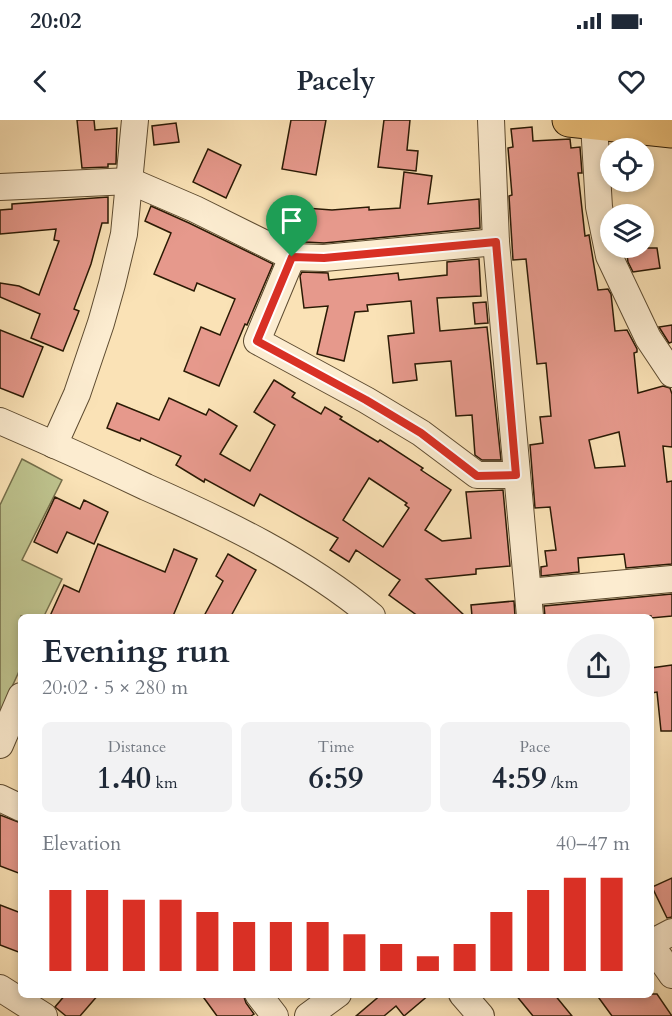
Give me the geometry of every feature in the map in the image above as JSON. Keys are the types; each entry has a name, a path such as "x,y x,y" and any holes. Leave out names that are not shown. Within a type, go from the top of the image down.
{"main road":[{"path":"581,122 672,131"}],"street":[{"path":"54,445 77,394 101,323 124,234 135,120"},
{"path":"491,120 496,242 529,604 672,579"},
{"path":"581,122 609,256 648,338 672,374"},
{"path":"0,187 130,181 195,209 292,257 324,258 496,242"},
{"path":"292,257 257,341 366,400 421,433 477,476 516,475"},
{"path":"0,421 212,516 315,574 369,614"},
{"path":"0,745 18,703"},
{"path":"0,798 18,807"},
{"path":"654,942 672,932"},
{"path":"654,948 672,975"},
{"path":"0,988 44,1016"},
{"path":"261,998 275,1016"},
{"path":"308,1016 333,998"},
{"path":"465,998 481,1016"}],"green space":[{"path":"22,459 62,480 22,560 62,579 45,614 18,614 18,674 0,713 0,505"}],"building":[{"path":"77,120 94,120 95,130 117,128 116,164 108,164 108,167 82,168"},
{"path":"291,120 326,120 316,175 282,169"},
{"path":"384,120 410,120 407,150 418,151 416,171 378,167"},
{"path":"176,123 179,142 154,145 152,126"},
{"path":"532,127 533,141 570,139 571,148 580,147 582,173 578,173 585,236 589,235 598,290 608,289 611,294 615,331 627,330 637,349 634,353 638,393 663,386 670,388 672,447 663,446 667,482 672,481 672,564 626,568 624,554 578,558 579,572 541,576 541,567 547,566 545,551 556,550 550,507 535,508 530,445 543,443 540,417 551,416 546,363 537,364 526,259 513,260 509,196 512,195 508,148 513,147 511,129","holes":["619,432 625,466 595,468 589,440"]},
{"path":"208,149 241,165 226,198 193,182"},
{"path":"404,172 432,176 428,204 479,199 480,228 324,243 305,242 308,236 296,230 293,207 332,210 369,207 369,210 400,208"},
{"path":"108,197 108,223 102,223 91,264 74,309 79,311 63,351 31,338 40,314 0,297 0,283 19,286 39,295 59,241 54,240 56,229 0,234 0,210 12,209 12,204"},
{"path":"151,206 273,264 219,386 184,371 201,327 220,335 235,299 197,283 194,291 154,274 171,233 145,221"},
{"path":"654,248 657,248 660,268 633,272 627,258 654,258"},
{"path":"479,259 481,296 437,298 440,331 487,327 501,460 482,460 475,455 472,415 456,416 451,361 415,364 417,380 393,383 388,336 414,333 411,301 367,305 368,311 355,312 344,361 317,354 328,306 304,308 300,276 302,272 328,273 329,280 398,273 399,280 447,275 447,262"},
{"path":"486,302 488,323 475,324 473,303"},
{"path":"672,325 672,342 669,343 659,327"},
{"path":"0,330 43,347 23,397 0,388"},
{"path":"274,380 295,393 292,397 321,414 325,407 342,417 340,419 378,442 380,440 423,468 421,470 451,490 425,530 442,541 471,538 466,492 503,490 510,566 476,569 476,574 426,579 463,614 415,614 389,595 400,580 356,550 349,562 330,550 338,538 260,494 254,506 205,479 204,482 176,465 181,456 141,438 140,441 107,428 117,403 159,420 169,398 206,415 209,409 237,426 220,454 250,471 275,425 254,412","holes":["369,478 407,503 405,505 409,508 383,547 343,520"]},
{"path":"55,497 80,509 84,500 108,512 94,544 67,532 57,553 34,542"},
{"path":"98,544 165,572 174,549 197,559 174,614 51,614 64,585 79,592"},
{"path":"228,554 256,570 232,614 205,614 223,581 216,576"},
{"path":"672,594 672,616 654,618 654,614 545,614 544,606"},
{"path":"514,601 515,614 472,614 471,605"},
{"path":"672,665 672,731 661,731 657,692 654,692 654,668"},
{"path":"0,815 18,822 18,873 0,866"},
{"path":"672,878 672,917 667,918 654,891 654,886"},
{"path":"0,905 18,912 18,952 0,945"},
{"path":"654,994 657,994 672,1016 612,1016 599,998 654,998"},
{"path":"63,998 96,998 80,1016 66,1016 55,1007"},
{"path":"204,998 244,998 254,1014 251,1016 217,1016"},
{"path":"377,998 425,998 404,1016 396,1006 384,1016 356,1016"},
{"path":"518,998 557,998 572,1016 533,1016"}],"route":[{"path":"496,242 516,475 477,476 421,433 366,400 257,341 292,257 324,258 496,242"}]}
